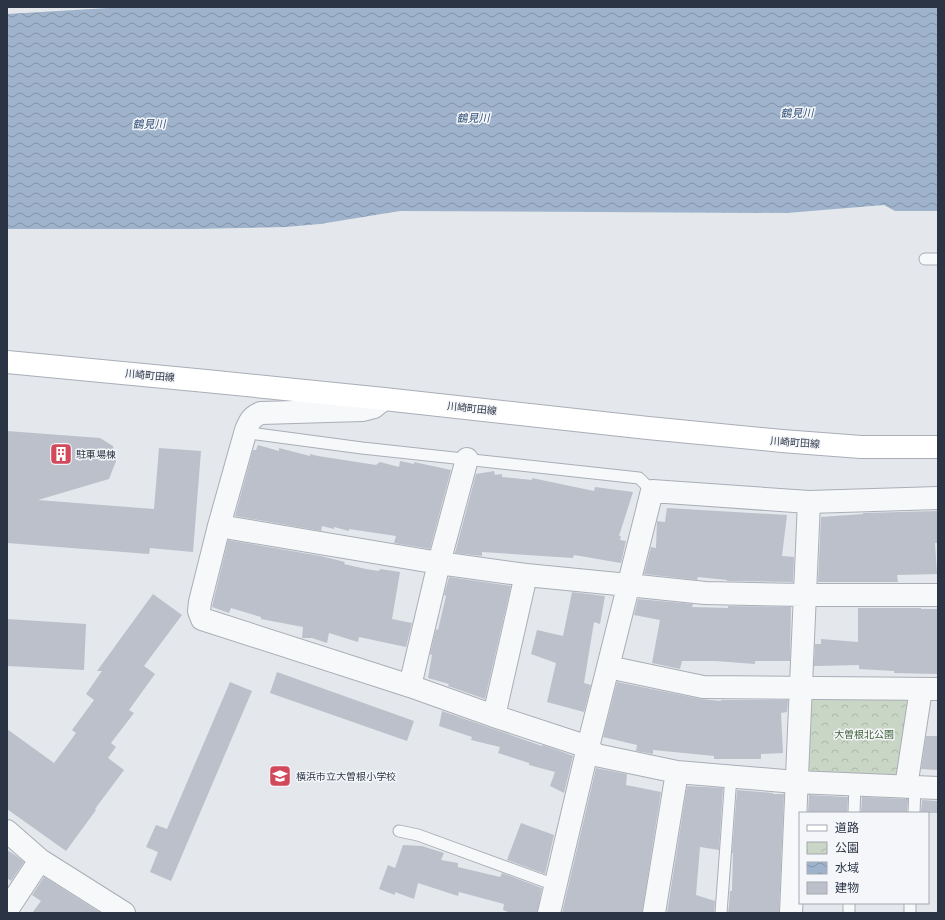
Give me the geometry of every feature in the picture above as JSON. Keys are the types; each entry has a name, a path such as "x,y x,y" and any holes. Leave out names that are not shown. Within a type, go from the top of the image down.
{"main road":[{"name":"川崎町田線","path":"7,362 384,399 782,441 861,447 938,447"}],"street":[{"path":"384,399 374,407 362,410 261,413 255,415 246,430 218,526 200,602 199,611 202,619 410,686 588,747 596,755 677,772 796,782 938,788"},
{"path":"410,686 439,563 467,459"},
{"path":"549,913 588,747 652,491 809,502 938,498"},
{"path":"791,913 809,502"},
{"path":"218,526 439,563 526,575 628,584 705,593 938,595"},
{"path":"494,716 526,575"},
{"path":"608,667 703,687 930,689 911,787"},
{"path":"654,913 677,772"},
{"path":"7,831 40,860 124,913"},
{"path":"7,910 40,860"}],"lane":[{"path":"925,259 938,259"},
{"path":"246,430 257,434 362,448 639,478 652,491"},
{"path":"721,913 731,776"},
{"path":"854,812 855,784"},
{"path":"911,787 914,812"},
{"path":"399,831 418,835 555,885"}],"green space":[{"name":"大曽根北公園","path":"807,693 912,698 898,775 808,772"}],"water":[{"name":"鶴見川","path":"125,7 938,7 938,211 895,211 884,205 787,213 400,211 320,224 285,227 193,229 7,229 7,14"}],"building":[{"path":"7,431 100,438 113,446 116,461 109,479 38,500 154,509 159,448 201,451 193,552 150,548 149,554 7,543"},
{"path":"258,445 279,451 279,448 310,456 310,454 376,465 380,462 399,467 400,461 414,464 414,462 451,470 430,549 394,543 396,536 349,529 349,531 334,527 334,529 322,526 321,531 235,516 253,450 256,450"},
{"path":"494,471 495,475 502,474 502,477 532,480 532,478 594,491 595,487 633,492 619,536 621,536 620,540 626,541 621,563 574,555 573,558 482,552 482,556 455,553 476,474"},
{"path":"667,508 787,515 782,556 794,557 793,582 727,581 698,577 697,580 644,574 651,547 656,548 657,521 665,522"},
{"path":"937,511 937,543 935,543 937,574 897,575 898,582 818,582 821,517 863,513"},
{"path":"228,540 321,556 345,562 344,564 366,569 379,571 380,569 400,572 392,619 412,623 406,647 359,637 358,642 329,633 327,643 312,638 302,638 303,627 261,619 261,617 231,608 229,613 212,607"},
{"path":"449,577 511,586 485,699 448,686 449,684 428,678 432,655 430,654 436,629 438,630 446,596 444,595"},
{"path":"572,592 605,596 600,624 594,622 584,683 591,685 584,712 547,702 556,663 531,654 537,630 563,636"},
{"path":"153,594 182,615 144,666 155,674 129,710 134,713 111,743 116,747 108,758 124,770 66,851 7,809 7,729 54,763 76,733 72,730 94,700 86,694 102,671 97,671"},
{"path":"638,599 693,604 692,607 791,607 790,661 755,661 755,664 715,661 682,661 680,669 652,663 660,620 634,615"},
{"path":"858,608 938,609 938,674 894,673 894,671 859,669 859,665 814,666 815,644 821,644 821,639 858,642"},
{"path":"7,619 86,624 84,670 7,666"},
{"path":"277,672 414,721 407,741 270,693"},
{"path":"230,682 252,691 171,881 150,872 158,852 146,847 156,825 167,829"},
{"path":"617,682 701,699 721,701 788,700 787,712 781,713 783,753 761,754 761,759 714,759 714,756 653,750 653,754 636,751 637,745 603,737"},
{"path":"442,711 573,756 564,793 550,786 555,772 529,765 529,763 498,753 500,747 471,740 472,737 439,726"},
{"path":"926,736 938,736 937,770 921,769"},
{"path":"596,768 627,774 626,785 661,792 642,913 562,913"},
{"path":"687,786 723,788 719,850 700,847 696,895 715,901 714,913 667,913"},
{"path":"737,790 784,794 779,913 728,913 730,891 732,891 732,853"},
{"path":"809,795 848,797 847,812 808,812"},
{"path":"862,797 908,799 907,812 861,812"},
{"path":"922,800 938,801 938,813 921,812"},
{"path":"521,823 554,835 545,874 507,860"},
{"path":"403,845 422,846 444,853 441,860 458,863 458,867 500,877 502,873 542,888 537,913 511,913 503,910 504,904 459,892 458,896 418,883 414,899 395,892 395,895 379,889 388,865 395,868"},
{"path":"7,850 24,862 11,881 7,878"},
{"path":"44,877 101,913 32,913 41,901 32,895"}],"place":[{"name":"駐車場棟","path":"61,454"},
{"name":"横浜市立大曽根小学校","path":"280,776"}]}
